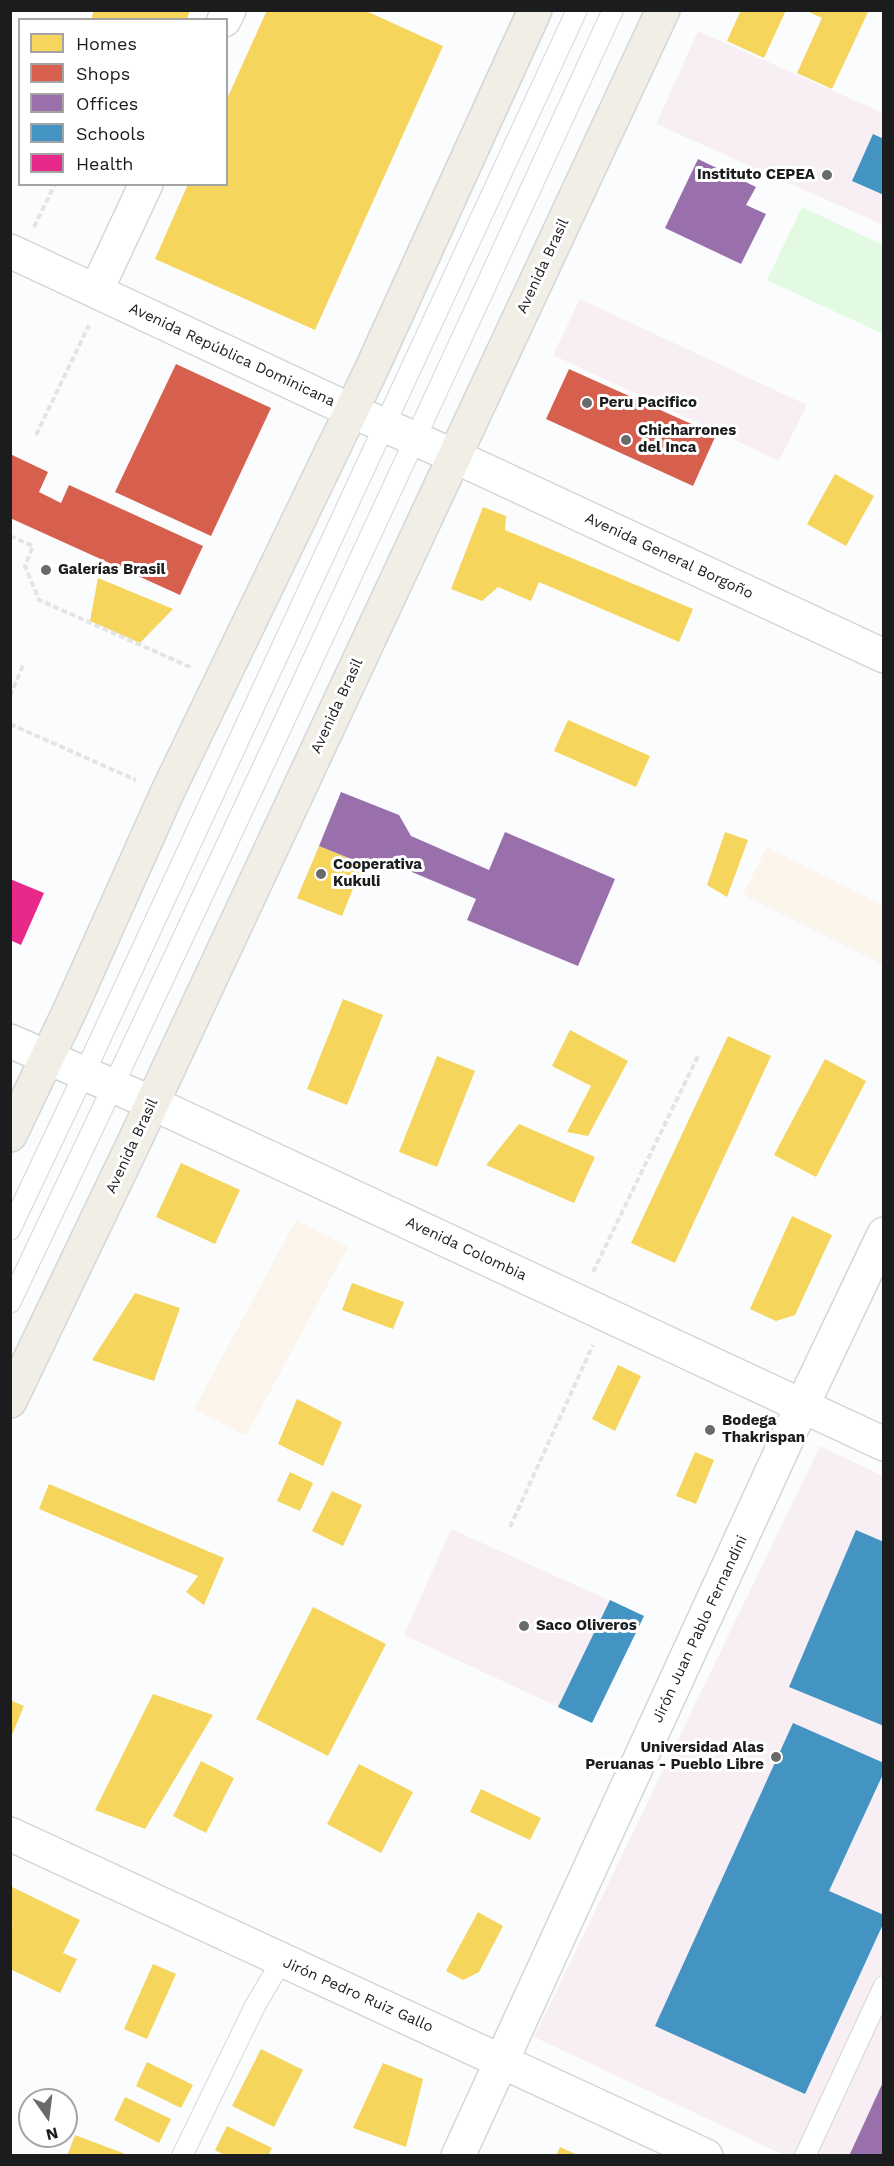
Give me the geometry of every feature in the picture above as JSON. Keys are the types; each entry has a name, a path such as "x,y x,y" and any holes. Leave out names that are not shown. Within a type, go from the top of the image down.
{"main road":[{"path":"10,1136 48,1058 167,793 352,411 535,10"},
{"name":"Avenida Brasil","path":"10,1401 152,1103 663,10"}],"street":[{"path":"99,293 145,186"},
{"name":"Avenida República Dominicana","path":"15,254 454,456"},
{"name":"Avenida General Borgoño","path":"454,456 884,656"},
{"name":"Avenida Colombia","path":"10,1041 152,1103 884,1444"},
{"name":"Jirón Juan Pablo Fernandini","path":"458,2156 802,1406 884,1234"},
{"name":"Jirón Pedro Ruiz Gallo","path":"10,1834 502,2059 706,2156"}],"lane":[{"path":"10,1303 99,1080 385,425 577,10"},
{"path":"10,1230 99,1080 416,439 613,10"},
{"path":"182,2156 255,2006 282,1960"},
{"path":"805,2156 884,1986"}],"path":[{"path":"15,254 54,186"},
{"path":"36,435 99,293"},
{"path":"10,536 33,546 25,566 39,600 222,681"},
{"path":"10,696 24,663"},
{"path":"10,724 167,793"},
{"path":"578,1301 699,1054"},
{"path":"510,1527 607,1315"}],"shaded area":[{"name":"Instituto CEPEA","path":"698,31 883,113 883,225 656,124"},
{"path":"580,299 807,405 779,461 553,355"},
{"path":"767,847 883,905 883,965 743,895"},
{"path":"296,1220 348,1247 246,1436 194,1409"},
{"name":"Universidad Alas Peruanas - Pueblo Libre","path":"820,1446 883,1476 883,2155 784,2155 534,2037"},
{"name":"Saco Oliveros","path":"451,1529 644,1616 592,1723 404,1635"}],"green space":[{"path":"802,207 883,245 883,334 767,280"}],"building: Homes":[{"path":"94,10 190,10 188,18 92,18"},
{"path":"267,10 364,10 443,46 315,330 155,259 187,186 228,186 228,97"},
{"path":"741,10 786,10 764,58 727,41"},
{"path":"805,10 869,10 832,89 797,73 822,18"},
{"path":"835,474 874,496 846,546 807,524"},
{"path":"483,507 506,516 505,530 693,609 679,642 539,582 531,601 498,587 482,601 451,589"},
{"path":"98,578 173,609 140,643 90,621"},
{"path":"568,720 650,756 636,787 554,751"},
{"path":"725,832 748,840 727,897 707,885"},
{"path":"319,846 363,864 342,916 297,898"},
{"path":"343,999 383,1015 347,1105 307,1089"},
{"path":"570,1030 628,1061 588,1136 567,1132 591,1086 552,1066"},
{"path":"728,1036 771,1056 675,1263 631,1243"},
{"path":"437,1056 475,1071 437,1167 399,1152"},
{"path":"825,1059 866,1081 816,1177 774,1155"},
{"path":"519,1124 595,1157 574,1203 486,1165"},
{"path":"181,1163 240,1190 215,1244 156,1217"},
{"path":"792,1216 832,1235 795,1315 776,1321 750,1309"},
{"path":"352,1283 404,1302 393,1329 342,1310"},
{"path":"135,1293 180,1308 154,1381 92,1360"},
{"path":"618,1365 641,1376 615,1431 592,1419"},
{"path":"297,1399 342,1422 323,1466 278,1444"},
{"path":"695,1452 714,1460 696,1504 676,1496"},
{"path":"290,1472 313,1483 300,1511 277,1501"},
{"path":"49,1484 224,1558 204,1605 186,1592 198,1576 39,1509"},
{"path":"332,1491 362,1505 343,1546 312,1531"},
{"path":"313,1607 386,1644 328,1756 256,1719"},
{"path":"153,1694 213,1715 145,1829 95,1810"},
{"path":"10,1700 24,1706 11,1737 10,1737"},
{"path":"201,1761 234,1778 206,1833 173,1816"},
{"path":"359,1764 413,1792 381,1853 327,1824"},
{"path":"481,1789 541,1818 530,1840 470,1812"},
{"path":"10,1886 80,1920 63,1953 77,1959 60,1993 10,1969 10,1930 13,1926 10,1925"},
{"path":"478,1912 503,1926 479,1972 463,1980 446,1971"},
{"path":"153,1964 176,1974 147,2039 124,2029"},
{"path":"261,2049 303,2070 274,2127 232,2106"},
{"path":"147,2062 193,2085 181,2108 136,2086"},
{"path":"383,2063 423,2079 406,2147 353,2128"},
{"path":"125,2097 171,2119 159,2143 114,2120"},
{"path":"227,2126 272,2148 268,2156 226,2156 215,2150"},
{"path":"78,2136 128,2155 128,2156 67,2156 70,2148 78,2148"},
{"path":"560,2147 580,2156 556,2156"}],"building: Shops":[{"path":"176,364 271,408 211,536 115,492"},
{"path":"569,369 716,435 693,486 546,419"},
{"path":"10,454 48,472 39,492 61,503 69,485 203,546 180,595 10,518"}],"building: Offices":[{"path":"698,159 756,187 746,205 766,214 741,264 665,228"},
{"path":"341,792 399,815 411,836 489,870 505,832 615,879 578,966 467,920 476,899 400,867 376,869 319,846"},
{"path":"884,2080 884,2156 849,2156"}],"building: Schools":[{"path":"873,134 884,139 884,195 852,181"},
{"path":"856,1530 884,1542 884,1726 789,1687"},
{"path":"610,1600 644,1616 592,1723 558,1707"},
{"path":"793,1723 884,1763 884,1772 829,1891 884,1915 884,1922 805,2094 655,2026"}],"building: Health":[{"path":"10,879 44,893 21,945 10,940"}],"place":[{"name":"Instituto CEPEA","path":"827,175"},
{"name":"Peru Pacifico","path":"587,403"},
{"name":"Chicharrones del Inca","path":"626,440"},
{"name":"Galerías Brasil","path":"46,570"},
{"name":"Cooperativa Kukuli","path":"321,874"},
{"name":"Bodega Thakrispan","path":"710,1430"},
{"name":"Saco Oliveros","path":"524,1626"},
{"name":"Universidad Alas Peruanas - Pueblo Libre","path":"776,1757"}]}
